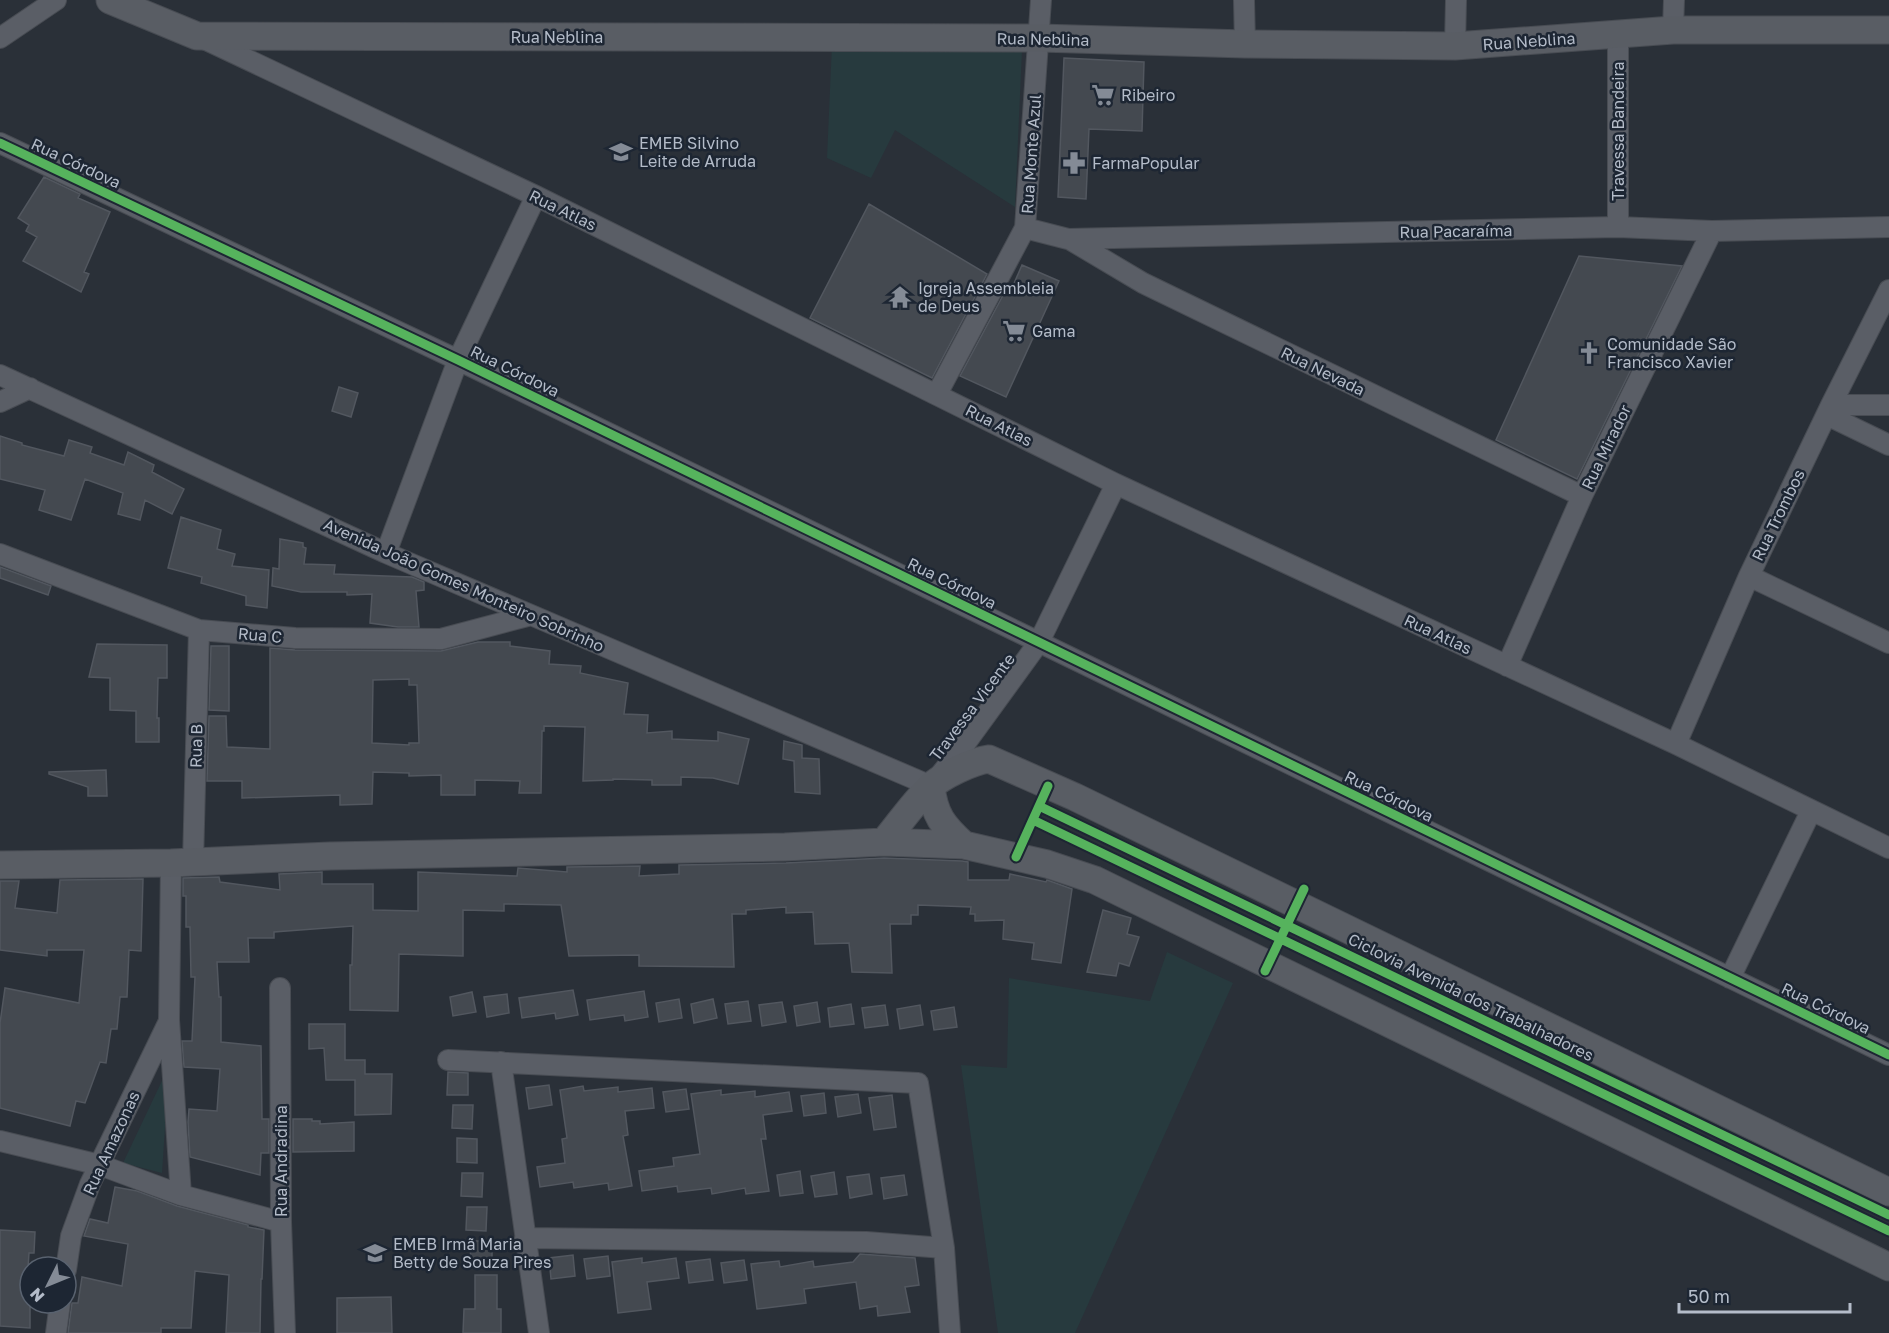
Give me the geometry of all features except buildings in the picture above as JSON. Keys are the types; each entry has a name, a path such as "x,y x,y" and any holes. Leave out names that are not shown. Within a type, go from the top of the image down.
{"main road":[{"name":"Rua Atlas","path":"110,0 197,36"},
{"name":"Rua Neblina","path":"197,36 1040,38 1245,44 1455,46 1618,36 1673,30 1889,30"},
{"path":"964,845 948,831 938,817 933,804 931,786 963,766 978,760 989,759 1075,797 1889,1192"},
{"name":"Travessa Vicente","path":"884,842 931,786"},
{"path":"0,865 182,863 330,856 785,847 884,842 964,845 1047,864 1095,880 1889,1267"}],"street":[{"path":"0,38 56,0"},
{"name":"Rua Monte Azul","path":"937,394 1025,228 1041,0"},
{"path":"1244,0 1245,44"},
{"path":"1455,46 1456,0"},
{"path":"1673,30 1674,0"},
{"name":"Rua Atlas","path":"197,36 536,196 1116,484 1676,744 1889,848"},
{"name":"Travessa Bandeira","path":"1618,36 1618,227"},
{"name":"Rua Córdova","path":"0,143 458,360 1889,1055"},
{"path":"386,553 458,360 536,196"},
{"name":"Rua Pacaraíma","path":"1025,228 1068,238 1618,227 1712,231 1889,227"},
{"name":"Rua Mirador","path":"1507,666 1582,496 1712,231"},
{"name":"Rua Nevada","path":"1068,238 1143,283 1582,496"},
{"name":"Rua Trombos","path":"1676,744 1749,576 1889,290"},
{"name":"Avenida João Gomes Monteiro Sobrinho","path":"0,375 386,553 931,786"},
{"path":"0,402 30,388"},
{"path":"1829,410 1889,405"},
{"path":"1829,410 1889,445"},
{"name":"Travessa Vicente","path":"931,786 962,748 1039,642 1116,484"},
{"name":"Rua C","path":"0,554 199,630 295,638 441,639 531,615"},
{"path":"1749,576 1889,643"},
{"name":"Rua B","path":"182,863 199,630"},
{"path":"1730,978 1811,811"},
{"name":"Rua Amazonas","path":"181,1195 169,1020 182,863"},
{"name":"Rua Andradina","path":"280,988 281,1222 285,1333"},
{"name":"Rua Amazonas","path":"69,1255 72,1236 90,1184 169,1020"},
{"path":"448,1060 918,1083 944,1248 950,1333"},
{"path":"501,1062 539,1333"},
{"path":"0,1141 100,1165 181,1195 281,1222"},
{"path":"525,1238 866,1242 944,1248"},
{"path":"56,1333 58,1315"}],"green space":[{"path":"832,44 1022,50 1015,207 895,130 871,178 827,158"},
{"path":"1167,952 1233,983 1075,1333 998,1333 961,1065 1007,1068 1009,978 1150,1001"},
{"path":"169,1066 162,1173 123,1163"}],"cycle path":[{"path":"0,143 458,360 1889,1055"},
{"path":"1016,857 1048,786"},
{"name":"Ciclovia Avenida dos Trabalhadores","path":"1039,806 1889,1215"},
{"path":"1033,820 1889,1231"},
{"path":"1265,971 1304,889"}],"place":[{"name":"Ribeiro","path":"1103,95"},
{"name":"EMEB Silvino Leite de Arruda","path":"621,152"},
{"name":"FarmaPopular","path":"1074,163"},
{"name":"Igreja Assembleia de Deus","path":"900,297"},
{"name":"Gama","path":"1014,331"},
{"name":"Comunidade São Francisco Xavier","path":"1589,353"},
{"name":"EMEB Irmã Maria Betty de Souza Pires","path":"375,1253"}]}
